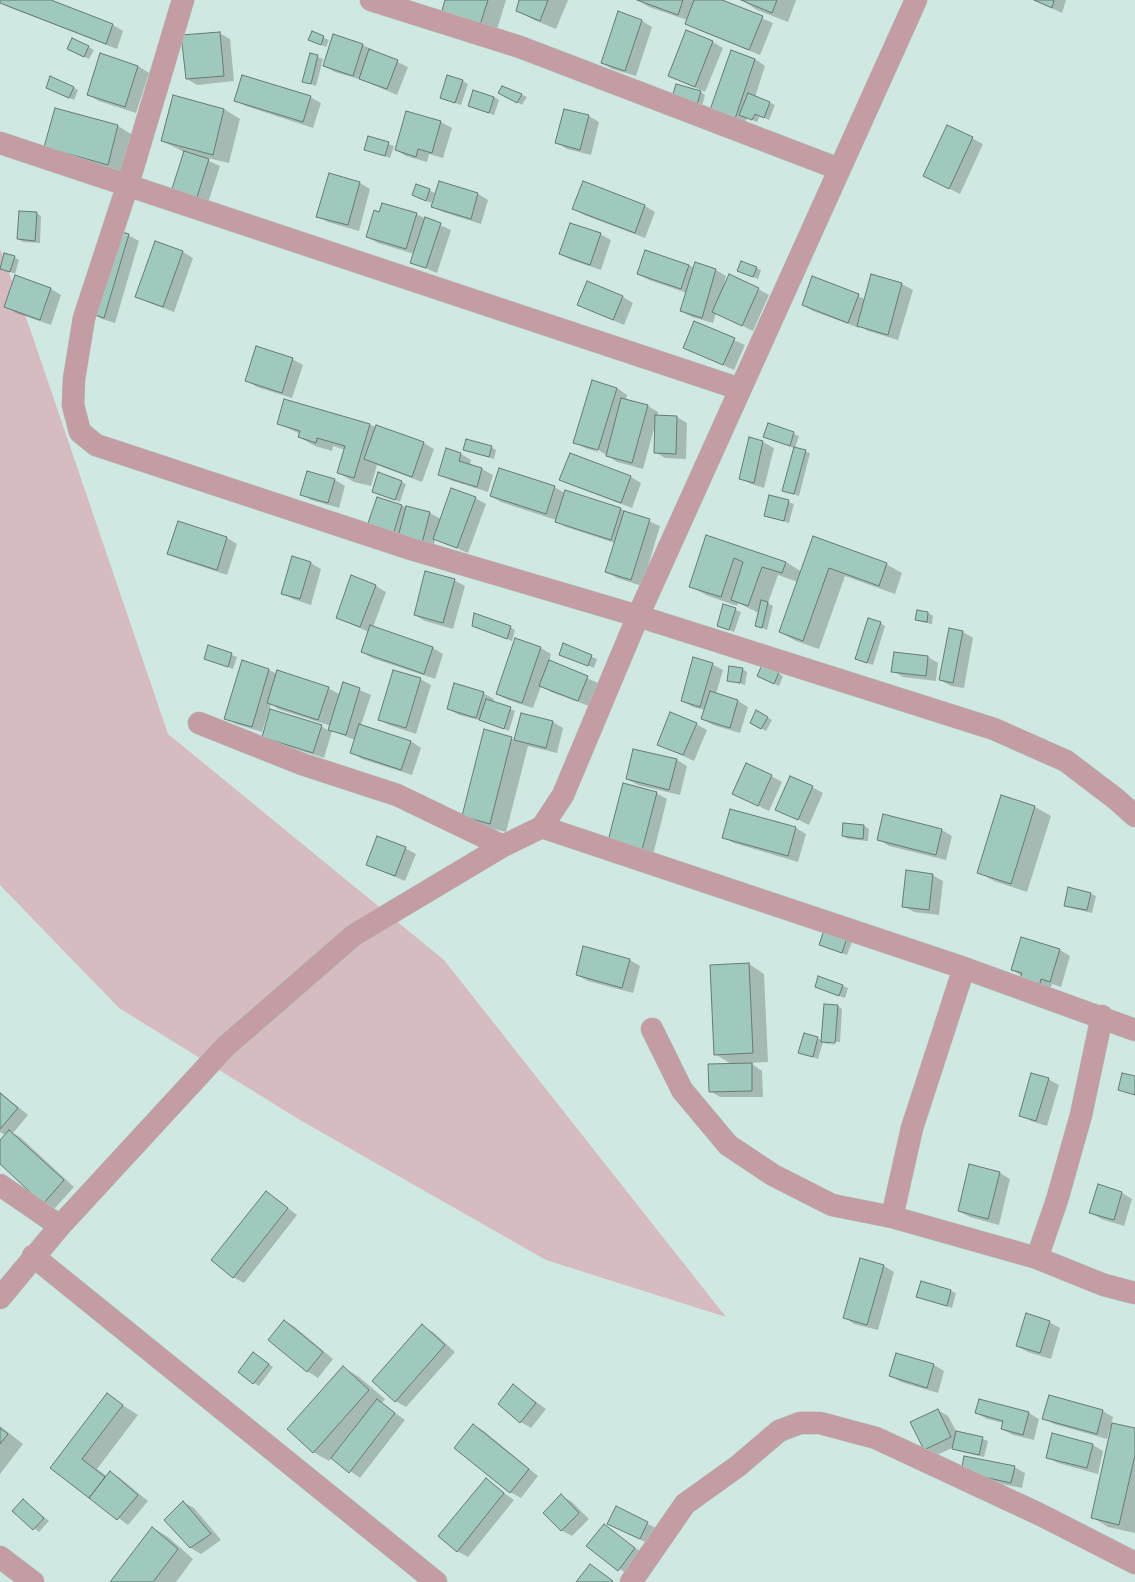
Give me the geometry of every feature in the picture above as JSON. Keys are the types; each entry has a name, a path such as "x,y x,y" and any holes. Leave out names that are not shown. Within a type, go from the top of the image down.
{"street":[{"path":"183,0 128,184 84,318 74,379 73,405 80,432 96,445 411,549 638,616 994,729 1066,761 1116,799 1135,816"},
{"path":"371,0 520,47 839,169"},
{"path":"0,1298 33,1256 60,1226 226,1047 354,935 503,846 542,827 563,796 638,616 916,0"},
{"path":"0,143 128,184 740,389"},
{"path":"199,723 302,764 397,795 503,846"},
{"path":"542,827 964,968 1102,1016 1135,1030"},
{"path":"892,1217 912,1128 964,968"},
{"path":"1037,1258 1057,1200 1081,1116 1102,1016"},
{"path":"652,1028 682,1090 728,1145 774,1175 832,1205 892,1217 1037,1258 1104,1285 1135,1293"},
{"path":"0,1185 60,1226"},
{"path":"33,1256 436,1582"},
{"path":"631,1582 685,1504 738,1466 779,1431 800,1423 820,1423 876,1438 1041,1515 1135,1563"},
{"path":"0,1556 33,1582"}],"shaded area":[{"path":"0,249 29,326 168,734 444,960 726,1317 546,1260 300,1120 119,1008 0,885"}],"building":[{"path":"0,0 51,0 113,24 106,44 0,3"},
{"path":"445,0 488,0 479,28 441,14"},
{"path":"519,0 548,0 540,21 516,11"},
{"path":"637,0 683,0 678,15"},
{"path":"694,0 722,0 763,16 749,50 685,24"},
{"path":"741,0 777,0 772,13"},
{"path":"1034,0 1054,0 1052,8"},
{"path":"618,11 642,20 625,71 601,63"},
{"path":"686,30 713,41 695,87 668,76"},
{"path":"312,31 324,36 321,45 308,40"},
{"path":"220,32 224,76 186,79 181,35"},
{"path":"333,34 363,44 353,76 323,66"},
{"path":"72,38 89,46 84,57 67,49"},
{"path":"369,49 398,60 387,89 359,79"},
{"path":"731,50 755,59 735,119 710,110"},
{"path":"100,53 138,66 125,107 87,95"},
{"path":"310,53 318,55 311,84 302,82"},
{"path":"242,75 311,96 303,122 234,101"},
{"path":"447,75 463,80 455,103 440,98"},
{"path":"50,76 74,87 69,98 46,88"},
{"path":"676,84 701,91 696,108 671,101"},
{"path":"502,86 522,94 517,103 498,93"},
{"path":"473,90 494,97 489,113 468,106"},
{"path":"748,93 770,102 764,118 755,114 752,120 739,115"},
{"path":"173,95 224,109 213,155 161,141"},
{"path":"55,108 118,125 108,165 44,147"},
{"path":"564,109 589,115 580,150 555,143"},
{"path":"406,111 441,121 432,153 418,149 416,157 395,150"},
{"path":"947,125 973,137 949,189 923,176"},
{"path":"368,136 389,142 385,156 364,150"},
{"path":"184,151 209,159 196,200 171,192"},
{"path":"329,173 360,182 348,225 316,217"},
{"path":"439,181 478,193 471,219 431,207"},
{"path":"583,181 645,205 635,233 572,209"},
{"path":"416,184 430,189 426,201 412,195"},
{"path":"382,203 417,213 406,249 366,237 374,210 379,212"},
{"path":"19,211 37,212 35,241 17,239"},
{"path":"425,217 441,223 426,268 410,263"},
{"path":"570,223 601,233 590,265 559,254"},
{"path":"115,230 129,234 104,318 90,313"},
{"path":"155,241 183,251 163,307 135,297"},
{"path":"645,250 689,265 681,289 637,274"},
{"path":"4,253 15,256 10,272 0,269"},
{"path":"741,261 757,267 753,277 737,271"},
{"path":"695,262 716,269 702,318 680,311"},
{"path":"729,274 759,288 742,326 712,312"},
{"path":"871,274 902,283 888,335 857,326"},
{"path":"15,275 51,288 40,320 4,307"},
{"path":"812,276 859,294 848,323 802,305"},
{"path":"587,281 623,296 613,320 577,305"},
{"path":"694,321 735,338 723,365 683,348"},
{"path":"256,346 293,358 282,393 245,381"},
{"path":"592,380 617,388 598,450 573,443"},
{"path":"621,398 648,405 632,463 606,456"},
{"path":"284,399 370,424 354,478 337,473 345,446 317,438 316,443 298,437 300,431 277,424"},
{"path":"655,415 677,416 676,454 654,453"},
{"path":"768,423 794,432 790,446 763,437"},
{"path":"376,425 424,442 412,477 364,459"},
{"path":"749,437 763,441 754,483 739,479"},
{"path":"466,439 492,446 489,457 463,450"},
{"path":"794,447 806,450 794,494 782,491"},
{"path":"446,448 461,453 459,461 482,468 477,487 438,475"},
{"path":"570,453 631,476 621,503 559,480"},
{"path":"499,468 555,486 546,514 490,496"},
{"path":"307,471 335,479 328,503 300,495"},
{"path":"378,472 402,481 395,500 372,492"},
{"path":"451,488 476,497 457,548 433,539"},
{"path":"565,490 621,508 611,540 555,522"},
{"path":"769,495 789,500 784,521 764,516"},
{"path":"377,497 402,505 392,538 366,529"},
{"path":"406,506 430,512 422,543 398,537"},
{"path":"624,511 650,519 631,580 605,572"},
{"path":"178,521 227,537 217,570 167,554"},
{"path":"706,535 786,562 782,573 762,567 748,606 731,600 743,562 734,558 721,597 689,587"},
{"path":"813,536 887,563 879,586 829,568 803,641 779,632"},
{"path":"292,556 311,562 300,599 281,594"},
{"path":"425,571 455,579 443,623 414,615"},
{"path":"351,575 376,585 360,627 336,618"},
{"path":"761,600 768,602 762,628 755,626"},
{"path":"723,604 736,608 729,630 717,626"},
{"path":"917,610 928,612 927,622 915,620"},
{"path":"474,613 511,626 507,639 472,626"},
{"path":"868,618 881,622 867,663 855,659"},
{"path":"370,625 433,647 424,674 361,652"},
{"path":"949,628 963,631 953,683 939,680"},
{"path":"515,638 541,647 522,703 496,694"},
{"path":"563,643 592,655 588,666 559,655"},
{"path":"208,645 232,653 228,667 204,659"},
{"path":"894,652 928,656 926,676 891,672"},
{"path":"693,657 713,663 700,707 681,701"},
{"path":"242,660 269,669 252,727 224,719"},
{"path":"549,660 588,676 578,701 539,686"},
{"path":"762,665 779,672 774,684 757,676"},
{"path":"729,666 743,668 740,683 727,681"},
{"path":"277,670 329,687 318,720 267,703"},
{"path":"393,670 421,678 406,728 378,720"},
{"path":"343,682 360,688 346,735 328,730"},
{"path":"454,683 484,692 476,718 447,709"},
{"path":"710,691 738,700 730,728 701,719"},
{"path":"486,699 511,707 504,729 479,720"},
{"path":"270,709 322,725 313,753 262,737"},
{"path":"756,710 768,717 761,729 750,723"},
{"path":"670,712 697,723 683,755 657,745"},
{"path":"521,713 553,721 546,748 514,740"},
{"path":"359,724 411,741 401,770 350,753"},
{"path":"484,729 512,737 490,824 462,816"},
{"path":"633,749 677,759 669,790 626,779"},
{"path":"746,763 772,775 758,806 732,794"},
{"path":"790,776 813,786 798,820 775,810"},
{"path":"623,783 657,792 642,850 608,841"},
{"path":"1001,795 1035,806 1011,884 977,873"},
{"path":"730,809 796,827 788,856 722,838"},
{"path":"883,814 942,829 936,855 877,840"},
{"path":"843,823 864,825 863,839 842,836"},
{"path":"377,836 406,847 395,876 366,865"},
{"path":"906,870 933,874 929,910 902,907"},
{"path":"1068,887 1091,893 1087,910 1064,906"},
{"path":"825,927 848,935 842,953 819,945"},
{"path":"1021,937 1060,949 1050,982 1041,979 1039,987 1019,981 1022,973 1011,970"},
{"path":"583,946 630,959 622,988 576,975"},
{"path":"749,963 753,1053 714,1055 710,965"},
{"path":"818,976 843,985 839,996 815,987"},
{"path":"824,1004 838,1005 835,1043 821,1042"},
{"path":"804,1033 818,1037 813,1057 798,1053"},
{"path":"752,1063 752,1091 709,1092 708,1064"},
{"path":"1031,1073 1049,1078 1036,1121 1019,1116"},
{"path":"1122,1073 1135,1076 1135,1095 1118,1090"},
{"path":"0,1093 18,1108 0,1129"},
{"path":"9,1130 64,1180 43,1204 0,1164 0,1140"},
{"path":"969,1164 1000,1172 988,1219 958,1211"},
{"path":"1098,1184 1122,1192 1114,1220 1089,1213"},
{"path":"266,1191 288,1208 233,1278 211,1260"},
{"path":"860,1258 884,1265 867,1325 843,1318"},
{"path":"921,1281 951,1290 947,1306 916,1297"},
{"path":"1026,1313 1050,1321 1040,1353 1016,1346"},
{"path":"284,1320 323,1352 307,1372 268,1340"},
{"path":"422,1324 445,1345 395,1402 372,1381"},
{"path":"253,1352 269,1364 253,1384 238,1372"},
{"path":"896,1353 934,1364 927,1388 889,1376"},
{"path":"343,1366 369,1390 313,1453 287,1429"},
{"path":"513,1384 536,1403 520,1423 498,1404"},
{"path":"107,1393 123,1405 82,1459 105,1477 89,1498 50,1468"},
{"path":"1049,1395 1103,1410 1097,1434 1042,1419"},
{"path":"377,1399 395,1413 349,1473 331,1458"},
{"path":"979,1399 1029,1412 1023,1435 1001,1429 1003,1421 975,1413"},
{"path":"938,1409 951,1437 924,1450 910,1422"},
{"path":"1112,1423 1135,1428 1135,1455 1119,1525 1091,1518"},
{"path":"473,1424 529,1469 510,1493 454,1448"},
{"path":"0,1428 8,1434 0,1444"},
{"path":"956,1431 983,1437 979,1455 952,1449"},
{"path":"1052,1433 1093,1444 1087,1468 1046,1458"},
{"path":"964,1456 1015,1466 1011,1483 961,1472"},
{"path":"110,1471 138,1495 117,1520 89,1498"},
{"path":"486,1478 504,1493 457,1552 438,1536"},
{"path":"561,1494 579,1513 561,1531 543,1513"},
{"path":"23,1499 44,1518 33,1530 12,1511"},
{"path":"183,1501 211,1534 190,1548 164,1520"},
{"path":"616,1506 648,1522 640,1539 607,1524"},
{"path":"604,1524 635,1548 618,1571 586,1546"},
{"path":"152,1527 178,1549 153,1582 110,1582"},
{"path":"590,1564 613,1581 576,1582"}]}
